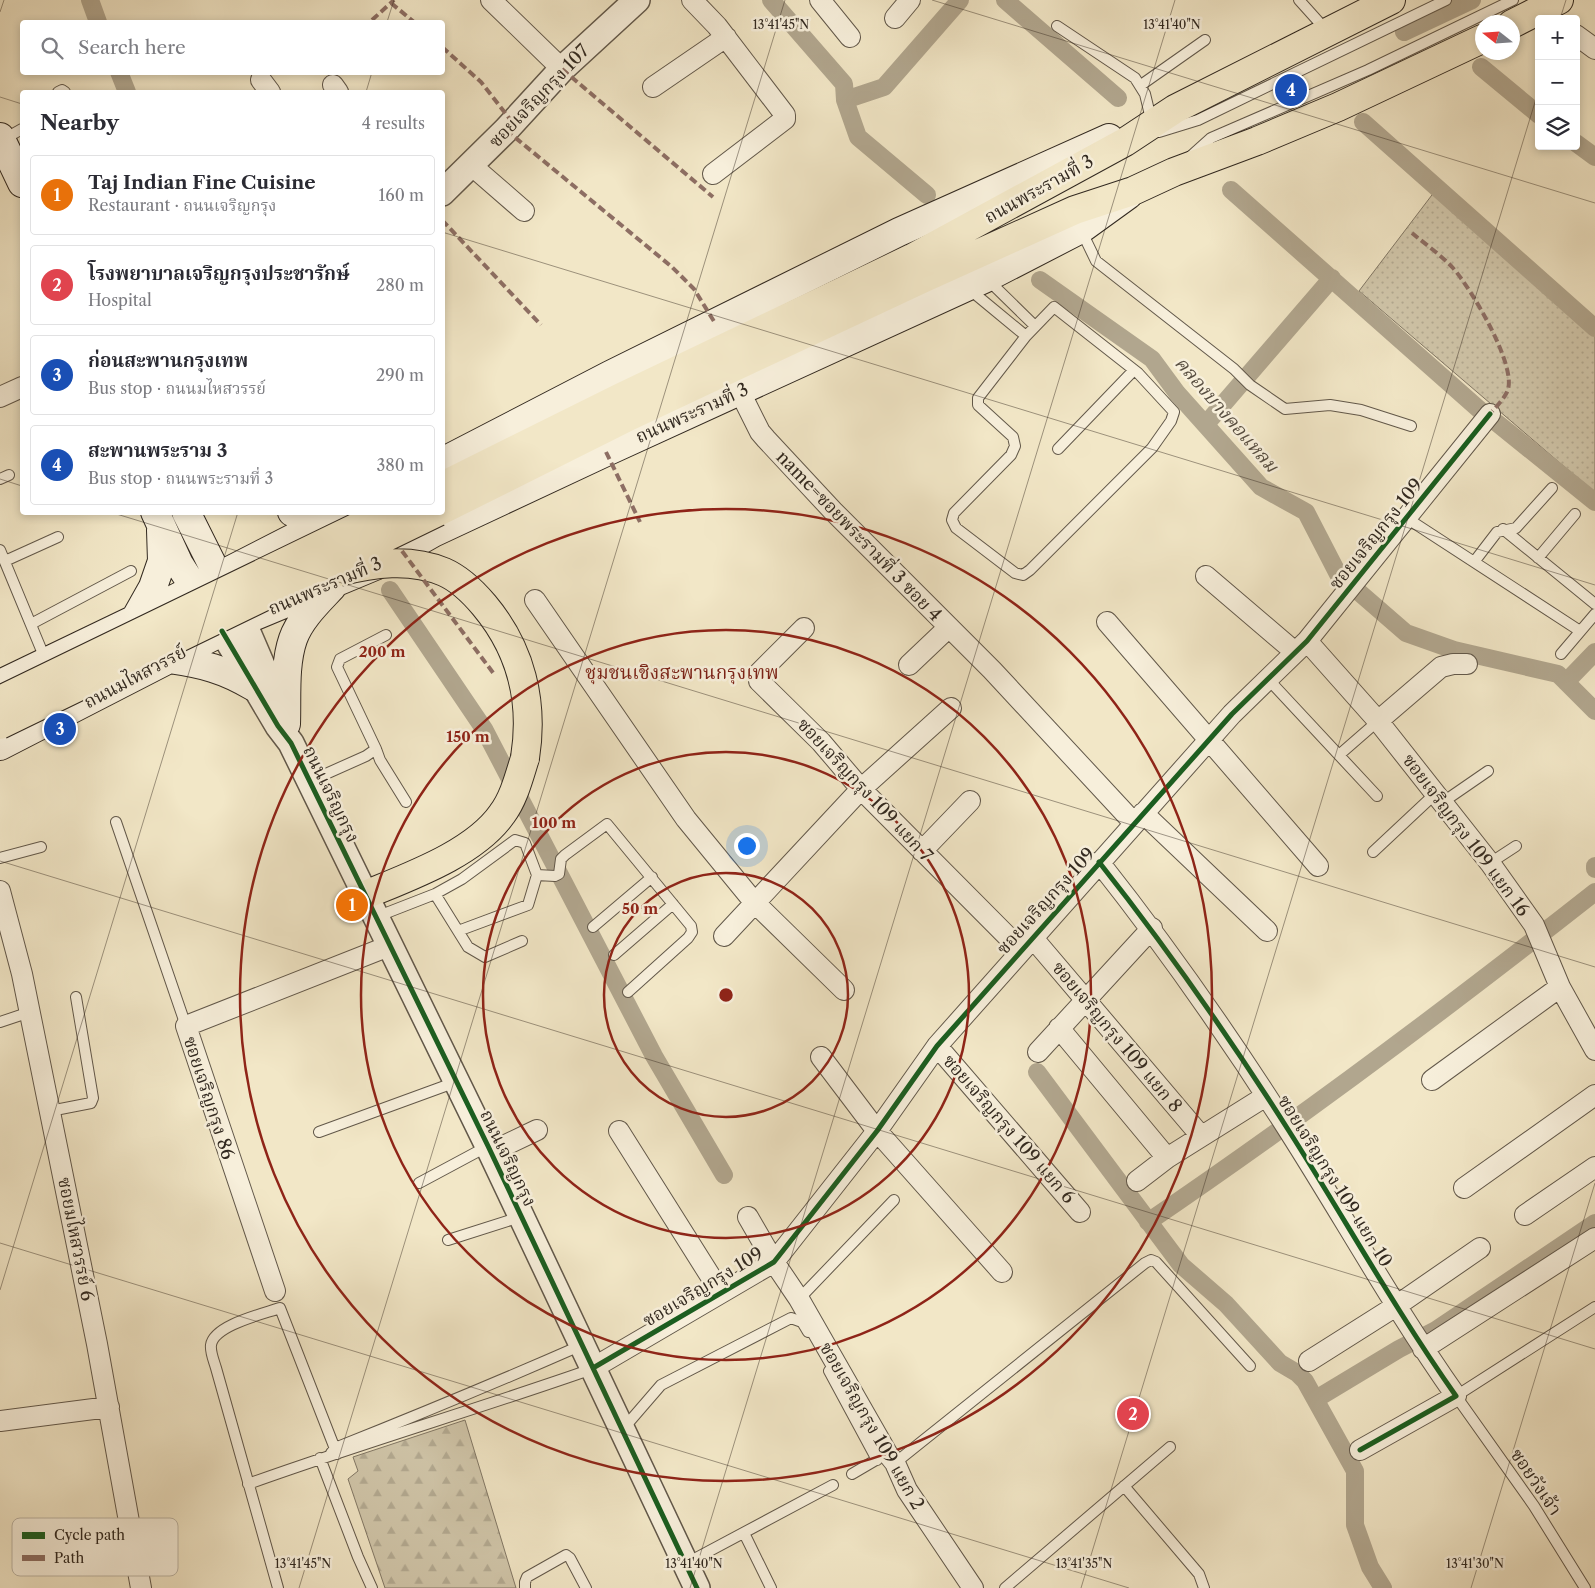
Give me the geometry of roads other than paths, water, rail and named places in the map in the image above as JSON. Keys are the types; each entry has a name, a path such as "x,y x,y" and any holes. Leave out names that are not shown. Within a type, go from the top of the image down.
{"main road":[{"name":"ถนนพระรามที่ 3","path":"445,460 610,375 899,232 1163,114 1391,0"},
{"path":"1520,21 1552,9"},
{"name":"ถนนพระรามที่ 3","path":"445,485 1075,210 1133,191 1174,172 1302,122 1475,42"},
{"name":"ถนนพระรามที่ 3","path":"445,515 626,406 912,258 1125,142 1163,114"},
{"name":"ถนนพระรามที่ 3","path":"0,725 295,583 438,519 606,452 976,283 1081,229 1133,191"},
{"name":"ถนนเจริญกรุง","path":"187,515 205,582"},
{"path":"0,684 135,619 338,515"},
{"name":"ถนนพระรามที่ 3","path":"0,700 383,515"},
{"path":"390,515 392,522 402,533 419,535 438,519"},
{"path":"135,619 153,587 162,562 158,519"},
{"name":"ถนนเจริญกรุง","path":"158,519 205,582 232,626"},
{"name":"ถนนพระรามที่ 3","path":"232,626 375,566 438,519"},
{"path":"295,583 365,566 398,563 416,564 444,572 475,594 501,626 511,644 527,700 528,738 525,758 511,798 502,815 484,834 464,848 402,879 370,906"},
{"path":"289,733 288,671 292,640 306,616 336,582"},
{"name":"ถนนมไหสวรรย์","path":"0,746 232,626"},
{"path":"169,659 210,665 237,676 254,687"}],"street":[{"path":"490,0 562,69"},
{"name":"ซอยเจริญกรุง 107","path":"445,190 562,69 637,0"},
{"path":"692,0 726,37 785,115 784,122 713,174"},
{"path":"820,0 850,37"},
{"path":"895,18 910,0"},
{"path":"653,87 726,37"},
{"path":"1580,38 1595,49"},
{"path":"471,165 524,211"},
{"path":"0,397 20,388"},
{"name":"name=ซอยพระรามที่ 3 ซอย 4","path":"740,392 760,432 832,511 1138,818 1267,931"},
{"name":"ซอยเจริญกรุง 109","path":"593,1368 774,1262 877,1131 937,1046 1026,943 1210,739 1301,647 1408,519 1490,414"},
{"name":"ซอยเจริญกรุง 109 แยก 16","path":"1206,576 1301,647 1378,721 1490,863 1534,925 1560,987 1595,1050"},
{"path":"536,600 686,819 754,902 844,990"},
{"path":"1106,622 1210,739 1318,866"},
{"name":"ถนนเจริญกรุง","path":"232,626 254,687 289,733"},
{"name":"ถนนเจริญกรุง","path":"232,626 266,672 289,733 310,781 489,1149 697,1588"},
{"path":"909,665 949,627"},
{"name":"ซอยเจริญกรุง 109 แยก 7","path":"804,628 759,673 759,682 821,742 860,790 922,851 1026,943"},
{"path":"1378,721 1441,667 1453,664 1467,664"},
{"path":"724,936 860,790 951,708"},
{"path":"922,851 970,801"},
{"name":"ซอยเจริญกรุง 109 แยก 10","path":"1099,862 1152,928 1266,1096 1396,1306 1456,1396"},
{"name":"ซอยมไหสวรรย์ 6","path":"0,892 30,1012 109,1407 129,1518"},
{"path":"1038,1052 1152,928"},
{"name":"ซอยเจริญกรุง 109 แยก 8","path":"1026,943 1086,999 1201,1136"},
{"name":"ซอยเจริญกรุง 86","path":"275,1291 186,1026 389,946"},
{"path":"1432,1080 1560,987"},
{"path":"1059,1028 1167,1158"},
{"name":"ซอยเจริญกรุง 109 แยก 6","path":"937,1046 1080,1212"},
{"path":"821,1057 877,1131 1002,1272"},
{"path":"1464,1188 1595,1095"},
{"path":"1137,1181 1167,1158 1266,1096"},
{"path":"489,1149 537,1130"},
{"path":"620,1131 721,1294"},
{"path":"1524,1215 1595,1167"},
{"name":"ซอยเจริญกรุง 109 แยก 2","path":"748,1217 774,1262 799,1299 886,1459 969,1587"},
{"path":"1420,1343 1595,1238"},
{"path":"1309,1361 1396,1306 1480,1248"},
{"path":"1360,1450 1456,1396"},
{"path":"0,1421 109,1407"}],"lane":[{"path":"1299,0 1328,33"},
{"path":"1125,142 1198,120 1446,0"},
{"path":"1174,172 1211,138 1368,70 1513,0"},
{"path":"1057,26 1135,78 1163,114"},
{"path":"1141,85 1205,40"},
{"path":"1081,229 1096,261 1234,369 1250,385 1285,409 1330,405 1361,410 1411,426"},
{"path":"976,283 1035,326"},
{"path":"976,283 1026,336"},
{"path":"1050,308 1057,308 1134,370 1161,396 1174,412 1171,421 1152,448 1030,570 1023,574 1014,573 956,528 952,520 954,513 1010,455 1016,446 1013,437 978,405 978,398 1035,326 1050,308"},
{"path":"1058,449 1134,370"},
{"path":"1474,562 1497,532 1503,529 1516,528 1552,488"},
{"path":"1538,558 1575,514"},
{"path":"1408,519 1580,631"},
{"path":"1503,529 1595,604"},
{"path":"5,561 58,537"},
{"path":"0,550 46,662"},
{"path":"30,624 130,571"},
{"path":"1561,654 1595,614"},
{"path":"386,635 340,659 337,667 376,749 406,802"},
{"path":"1268,679 1377,796"},
{"path":"1339,755 1378,721"},
{"path":"310,781 366,756 376,749"},
{"path":"1373,852 1440,798 1488,771"},
{"path":"116,822 186,1026"},
{"path":"538,875 555,876 559,874 561,859 608,824 691,926 692,932 688,938 628,992"},
{"path":"370,906 435,894 462,879 515,840 525,843 538,875 528,905 458,931"},
{"path":"1490,863 1516,846"},
{"path":"0,858 41,847"},
{"path":"593,927 652,877"},
{"path":"435,894 468,947 485,957 522,941"},
{"path":"614,955 674,904"},
{"path":"50,1111 91,1103 93,1098 76,997"},
{"path":"0,1022 30,1012"},
{"path":"319,1132 456,1082"},
{"path":"419,1183 489,1149"},
{"path":"799,1299 894,1200"},
{"path":"448,1240 521,1216"},
{"path":"852,1474 886,1459 1152,1260 1156,1262 1250,1366"},
{"path":"1456,1396 1595,1307"},
{"path":"278,1588 211,1346 214,1337 225,1328 280,1308 330,1454 358,1558 372,1588"},
{"path":"622,1430 661,1385 791,1318 802,1322 886,1459"},
{"path":"248,1484 330,1454 582,1345"},
{"path":"330,1454 458,1416 593,1368"},
{"name":"ซอยวังเจ้า","path":"1456,1396 1534,1506 1585,1588"},
{"path":"451,1402 458,1416"},
{"path":"1005,1588 1170,1447"},
{"path":"686,1564 833,1485"},
{"path":"1124,1486 1199,1574 1204,1588"},
{"path":"744,1533 771,1588"},
{"path":"525,1588 527,1577 566,1555 570,1558 586,1588"}],"waterway":[{"path":"90,0 97,20"},
{"name":"คลองบางคอแหลม","path":"771,0 844,84 845,100 858,137 927,195"},
{"path":"845,100 884,87 960,0"},
{"path":"1005,0 1118,98"},
{"path":"1404,32 1472,0"},
{"path":"1481,67 1535,112"},
{"path":"120,75 126,90"},
{"path":"1363,122 1595,328"},
{"path":"1580,146 1595,157"},
{"path":"1231,190 1482,412"},
{"path":"1206,424 1332,278"},
{"name":"คลองบางคอแหลม","path":"1040,280 1152,359 1177,393 1261,487 1306,512 1338,574 1406,633 1454,650 1558,674 1595,711"},
{"path":"1497,423 1595,502"},
{"path":"390,590 484,729 654,1056 724,1175"},
{"path":"1566,682 1595,652"},
{"path":"1148,1222 1262,1143 1374,1061 1595,892"},
{"path":"1037,1072 1181,1265 1226,1304 1280,1363 1297,1373 1305,1381 1355,1471 1355,1525 1370,1567 1383,1588"},
{"path":"1316,1399 1399,1349 1436,1330 1595,1223"}],"place":[{"name":"สะพานพระราม 3","path":"1291,90"},
{"name":"ก่อนสะพานกรุงเทพ","path":"60,729"},
{"name":"Taj Indian Fine Cuisine","path":"352,905"},
{"name":"โรงพยาบาลเจริญกรุงประชารักษ์","path":"1133,1414"}],"district":[{"name":"ชุมชนเชิงสะพานกรุงเทพ","path":"682,672"}]}
